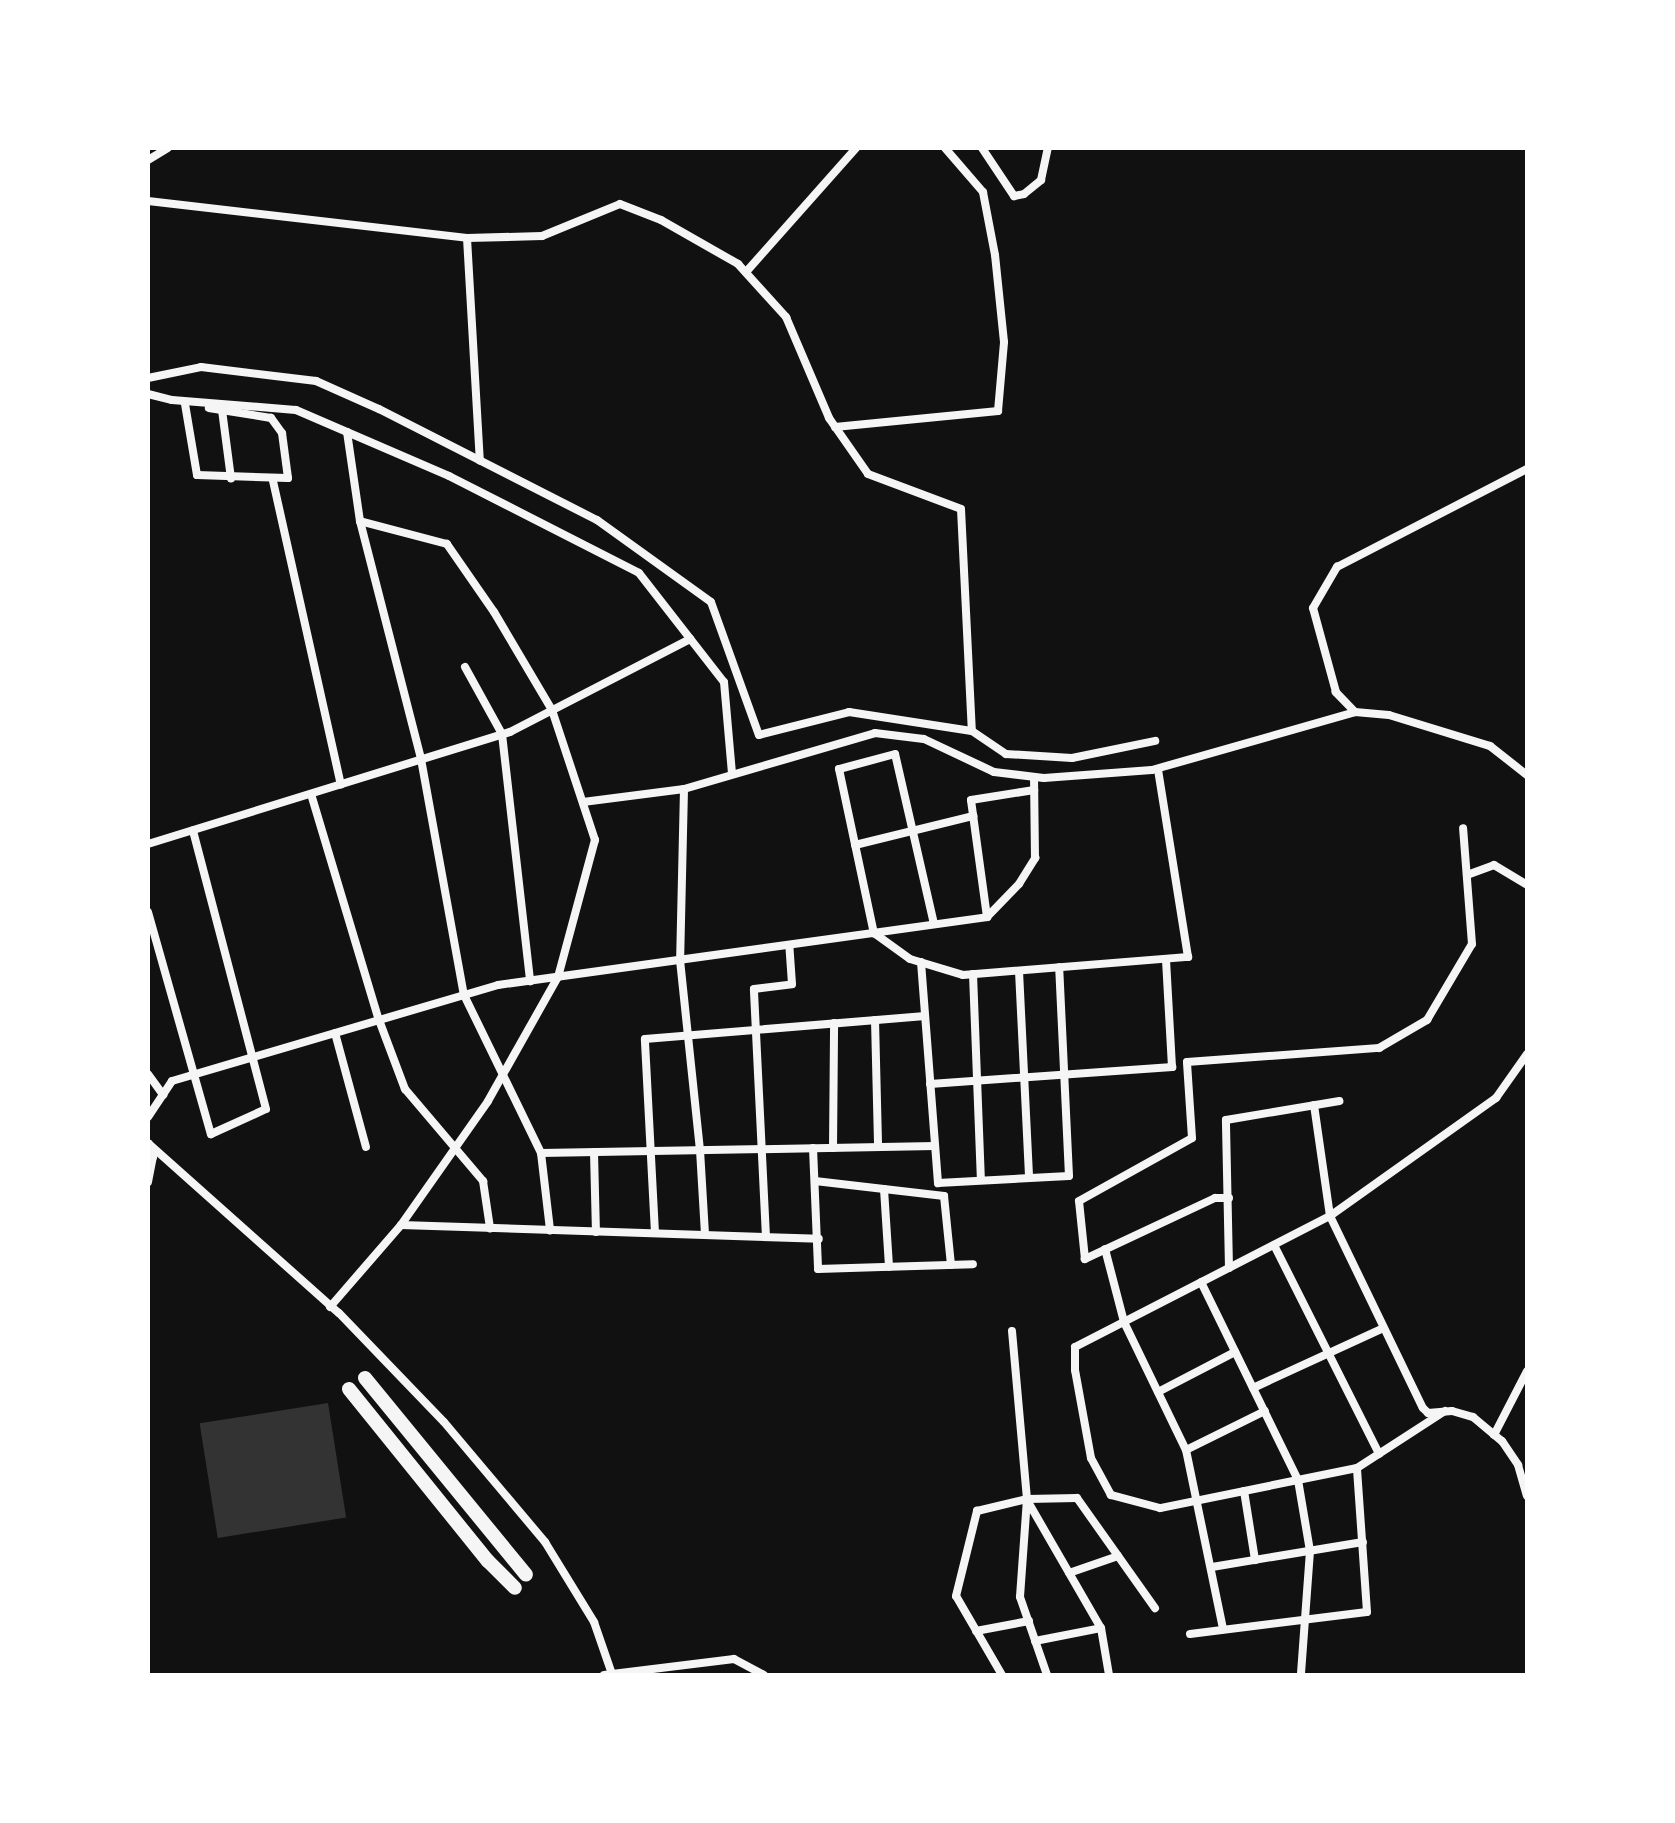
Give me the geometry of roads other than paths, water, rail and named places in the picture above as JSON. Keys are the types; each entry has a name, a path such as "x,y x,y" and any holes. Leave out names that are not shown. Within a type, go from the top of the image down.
{"main road":[{"path":"365,1378 526,1575"},
{"path":"349,1389 488,1561 515,1588"}],"street":[{"path":"148,160 168,148"},
{"path":"746,272 856,148"},
{"path":"835,427 998,411 1004,342 995,255 983,192 945,148"},
{"path":"982,148 1014,196 1024,194 1041,180 1048,148"},
{"path":"148,201 467,238 542,236 620,204 661,220 738,264 786,317 835,427 868,474 961,509 972,731"},
{"path":"467,238 480,461"},
{"path":"148,378 201,367 316,381 597,520 711,602 759,735 849,712 972,731 1006,754 1072,758 1155,741"},
{"path":"148,394 185,404 271,418 282,433 288,478 273,481 197,475 185,404"},
{"path":"172,400 296,410 449,476 639,573 724,682 732,773"},
{"path":"222,410 231,478"},
{"path":"347,432 360,521 421,759 464,995 541,1153 550,1230"},
{"path":"1355,712 1336,692 1313,608 1337,567 1527,469"},
{"path":"273,481 341,784"},
{"path":"330,1307 401,1225 504,1073 558,977 595,840 552,710 494,612 447,544 360,521"},
{"path":"148,844 502,734 690,639"},
{"path":"465,667 502,734 530,981"},
{"path":"583,802 684,789 875,733 924,739 994,772 1034,777 1158,769 1355,712 1389,715 1490,746 1527,775"},
{"path":"934,924 895,754 839,769 874,933 921,962 963,975 1188,957 1158,769"},
{"path":"148,1117 172,1081 464,995 530,981 987,917 1019,884 1035,858 1034,777"},
{"path":"684,789 680,960 700,1150 705,1235"},
{"path":"987,917 971,800 1034,790"},
{"path":"311,794 379,1020 405,1089 483,1181 490,1228"},
{"path":"855,845 973,816"},
{"path":"1229,1198 1215,1198 1085,1259 1079,1201 1192,1138 1187,1062 1379,1048 1427,1020 1472,944 1463,828"},
{"path":"148,912 211,1134 266,1109 193,830"},
{"path":"1467,875 1494,865 1527,885"},
{"path":"766,1237 754,989 792,984 789,945"},
{"path":"930,1084 1172,1067 1166,959"},
{"path":"921,962 938,1183 1069,1176 1059,967"},
{"path":"1019,971 1029,1178"},
{"path":"973,974 981,1180"},
{"path":"655,1233 645,1039 925,1016"},
{"path":"875,1020 878,1147"},
{"path":"833,1148 834,1023"},
{"path":"335,1033 366,1147"},
{"path":"1445,1411 1357,1468 1160,1508 1111,1495 1091,1458 1075,1370 1075,1347 1330,1216 1496,1098 1527,1054"},
{"path":"148,1074 163,1095"},
{"path":"1229,1268 1226,1120 1339,1101"},
{"path":"1314,1105 1330,1216 1381,1329 1423,1408 1428,1413 1445,1411 1473,1417 1502,1441 1524,1475 1527,1496"},
{"path":"148,1143 153,1157 148,1182"},
{"path":"148,1143 330,1307 444,1422 545,1542 594,1622 608,1674 734,1659 764,1675"},
{"path":"541,1153 935,1146"},
{"path":"813,1148 818,1269 973,1264"},
{"path":"594,1152 596,1232"},
{"path":"815,1181 944,1196 951,1265"},
{"path":"884,1189 889,1267"},
{"path":"401,1225 819,1239"},
{"path":"1274,1245 1379,1454"},
{"path":"1105,1249 1124,1322 1186,1450 1199,1500 1223,1629"},
{"path":"1201,1282 1298,1480 1310,1551 1301,1675"},
{"path":"1253,1388 1381,1329"},
{"path":"1012,1331 1027,1499 1020,1597 1047,1675"},
{"path":"1158,1392 1235,1352"},
{"path":"1494,1435 1527,1371"},
{"path":"1186,1450 1265,1411"},
{"path":"1190,1634 1367,1612 1357,1468"},
{"path":"1244,1491 1255,1560"},
{"path":"1002,1675 956,1596 977,1511 1027,1499 1077,1498 1155,1608"},
{"path":"1027,1499 1101,1628 1109,1675"},
{"path":"1212,1567 1363,1542"},
{"path":"1069,1573 1118,1556"},
{"path":"976,1631 1029,1621"},
{"path":"1035,1641 1101,1628"}]}
